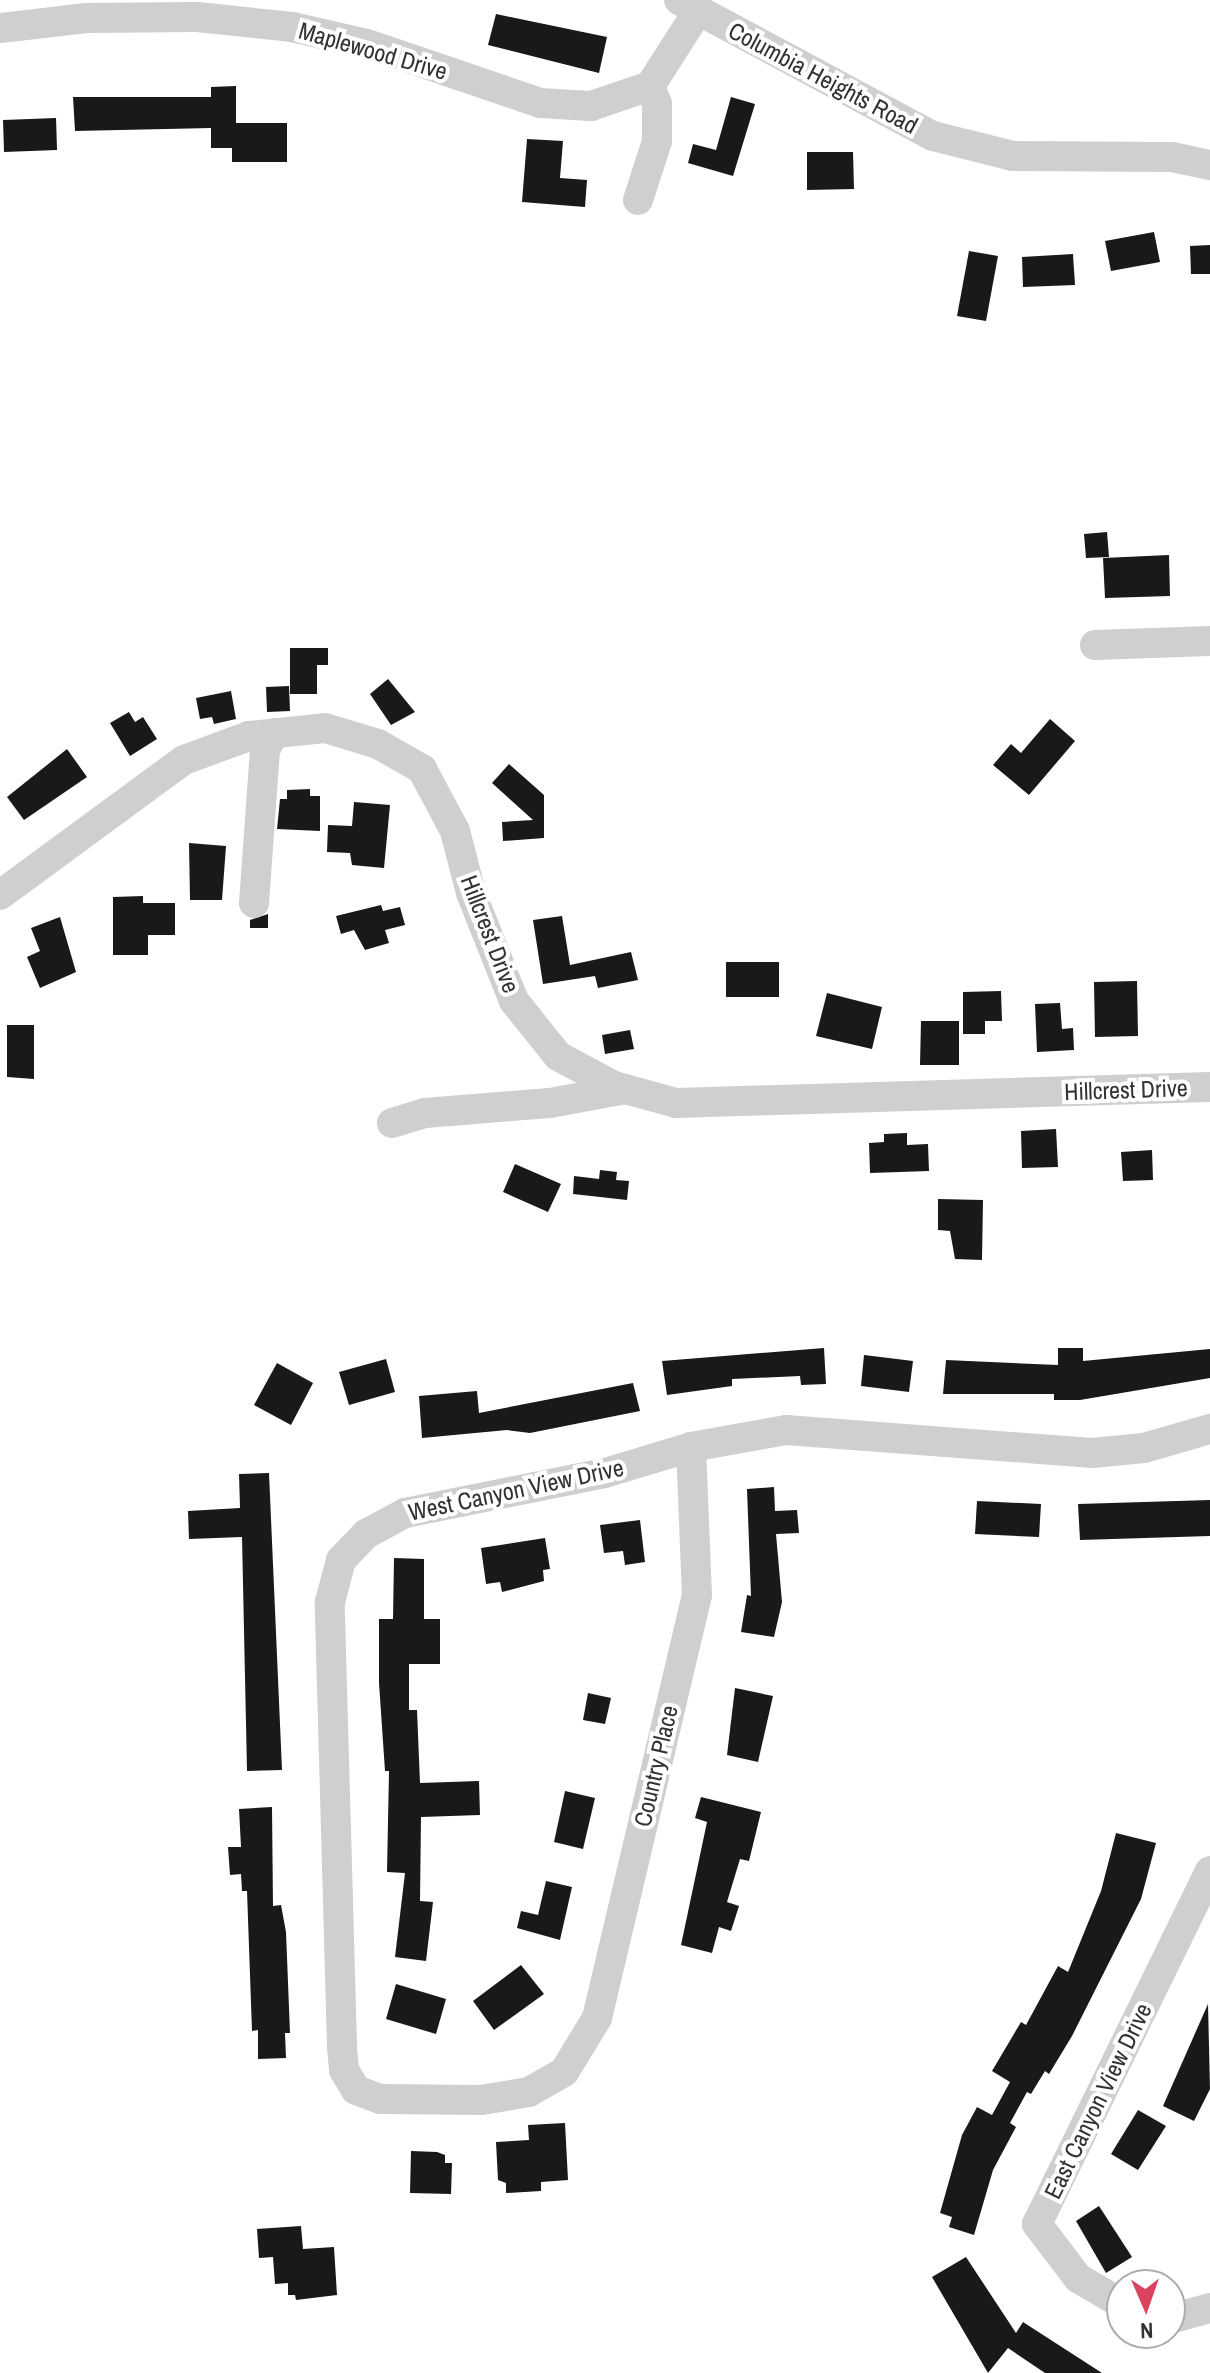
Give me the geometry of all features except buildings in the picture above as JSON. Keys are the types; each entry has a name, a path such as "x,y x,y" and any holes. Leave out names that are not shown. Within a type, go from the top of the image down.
{"street":[{"path":"638,200 657,141 658,118 650,86 688,6"},
{"name":"Columbia Heights Road","path":"688,6 933,136 1013,156 1172,157 1210,165"},
{"name":"Maplewood Drive","path":"0,28 86,18 197,17 292,27 367,44 540,103 591,106 650,86"},
{"path":"1095,645 1210,641"},
{"name":"Hillcrest Drive","path":"0,895 184,760 249,736 325,728 378,744 422,769 455,831 471,893 514,1001 558,1056 626,1089 676,1103 1210,1087"},
{"path":"254,903 265,750 274,733"},
{"path":"392,1123 425,1113 550,1103 626,1089"},
{"name":"West Canyon View Drive","path":"564,2072 529,2092 481,2100 380,2099 356,2090 344,2070 330,1602 341,1560 366,1534 405,1513 605,1473 691,1447 786,1430 1092,1453 1144,1448 1210,1429"},
{"name":"Country Place","path":"564,2072 597,2018 697,1595 691,1447"},
{"name":"East Canyon View Drive","path":"1106,2295 1078,2278 1037,2224 1210,1871"},
{"path":"1186,2315 1210,2308"}]}
